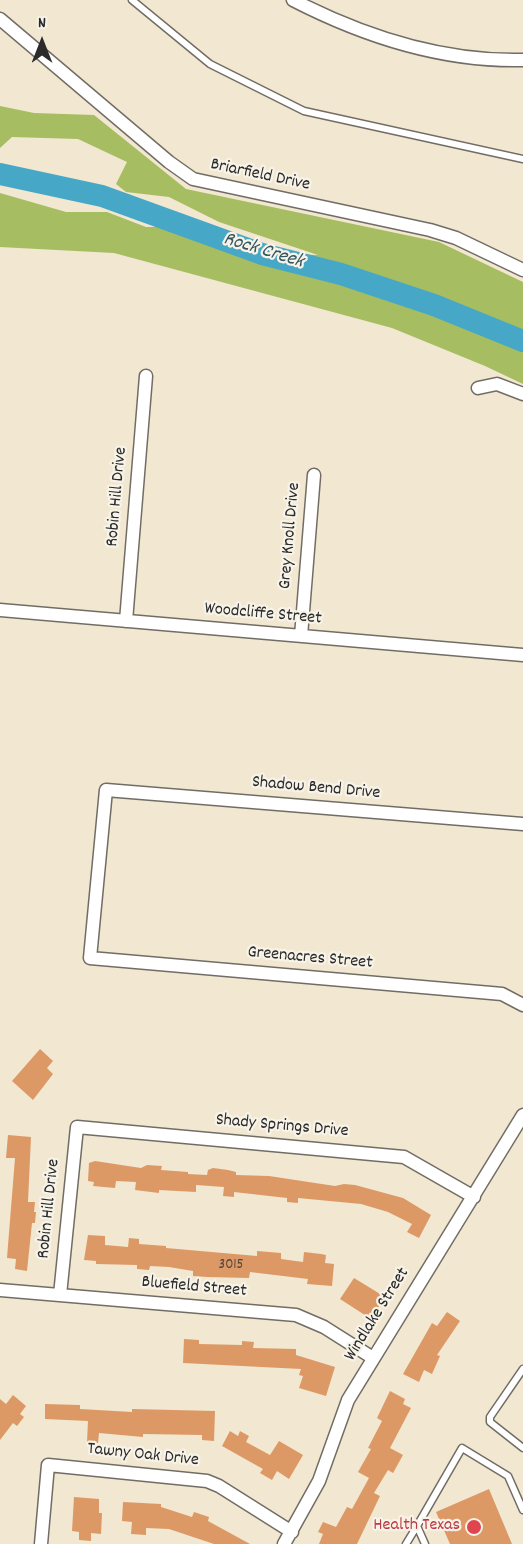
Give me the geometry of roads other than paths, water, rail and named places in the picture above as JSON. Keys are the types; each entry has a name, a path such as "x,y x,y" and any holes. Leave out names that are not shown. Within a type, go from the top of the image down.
{"street":[{"path":"293,0 363,32 416,48 455,57 523,60"},
{"name":"Briarfield Drive","path":"0,19 169,162 193,179 430,230 456,238 523,270"},
{"name":"Robin Hill Drive","path":"126,621 146,375"},
{"path":"478,388 497,384 523,394"},
{"name":"Grey Knoll Drive","path":"301,636 314,475"},
{"name":"Woodcliffe Street","path":"0,610 523,655"},
{"name":"Shadow Bend Drive","path":"90,958 106,790 523,824"},
{"name":"Greenacres Street","path":"90,958 502,994 523,1005"},
{"name":"Windlake Street","path":"284,1544 319,1481 348,1400 523,1115"},
{"name":"Robin Hill Drive","path":"60,1295 77,1127"},
{"name":"Shady Springs Drive","path":"77,1127 404,1157 474,1197"},
{"name":"Bluefield Street","path":"0,1290 296,1315 324,1327 373,1358"},
{"name":"Tawny Oak Drive","path":"41,1544 48,1465 207,1481 219,1486 292,1532"}],"lane":[{"path":"132,0 210,64 304,111 523,159"},
{"path":"523,1369 490,1417 490,1422 523,1448"},
{"path":"406,1544 462,1448 508,1476 523,1510"},
{"path":"417,1526 425,1544"}],"waterway":[{"name":"Rock Creek","path":"0,174 102,196 262,254 341,274 434,305 523,341"}],"place":[{"name":"Health Texas","path":"474,1527"}]}
